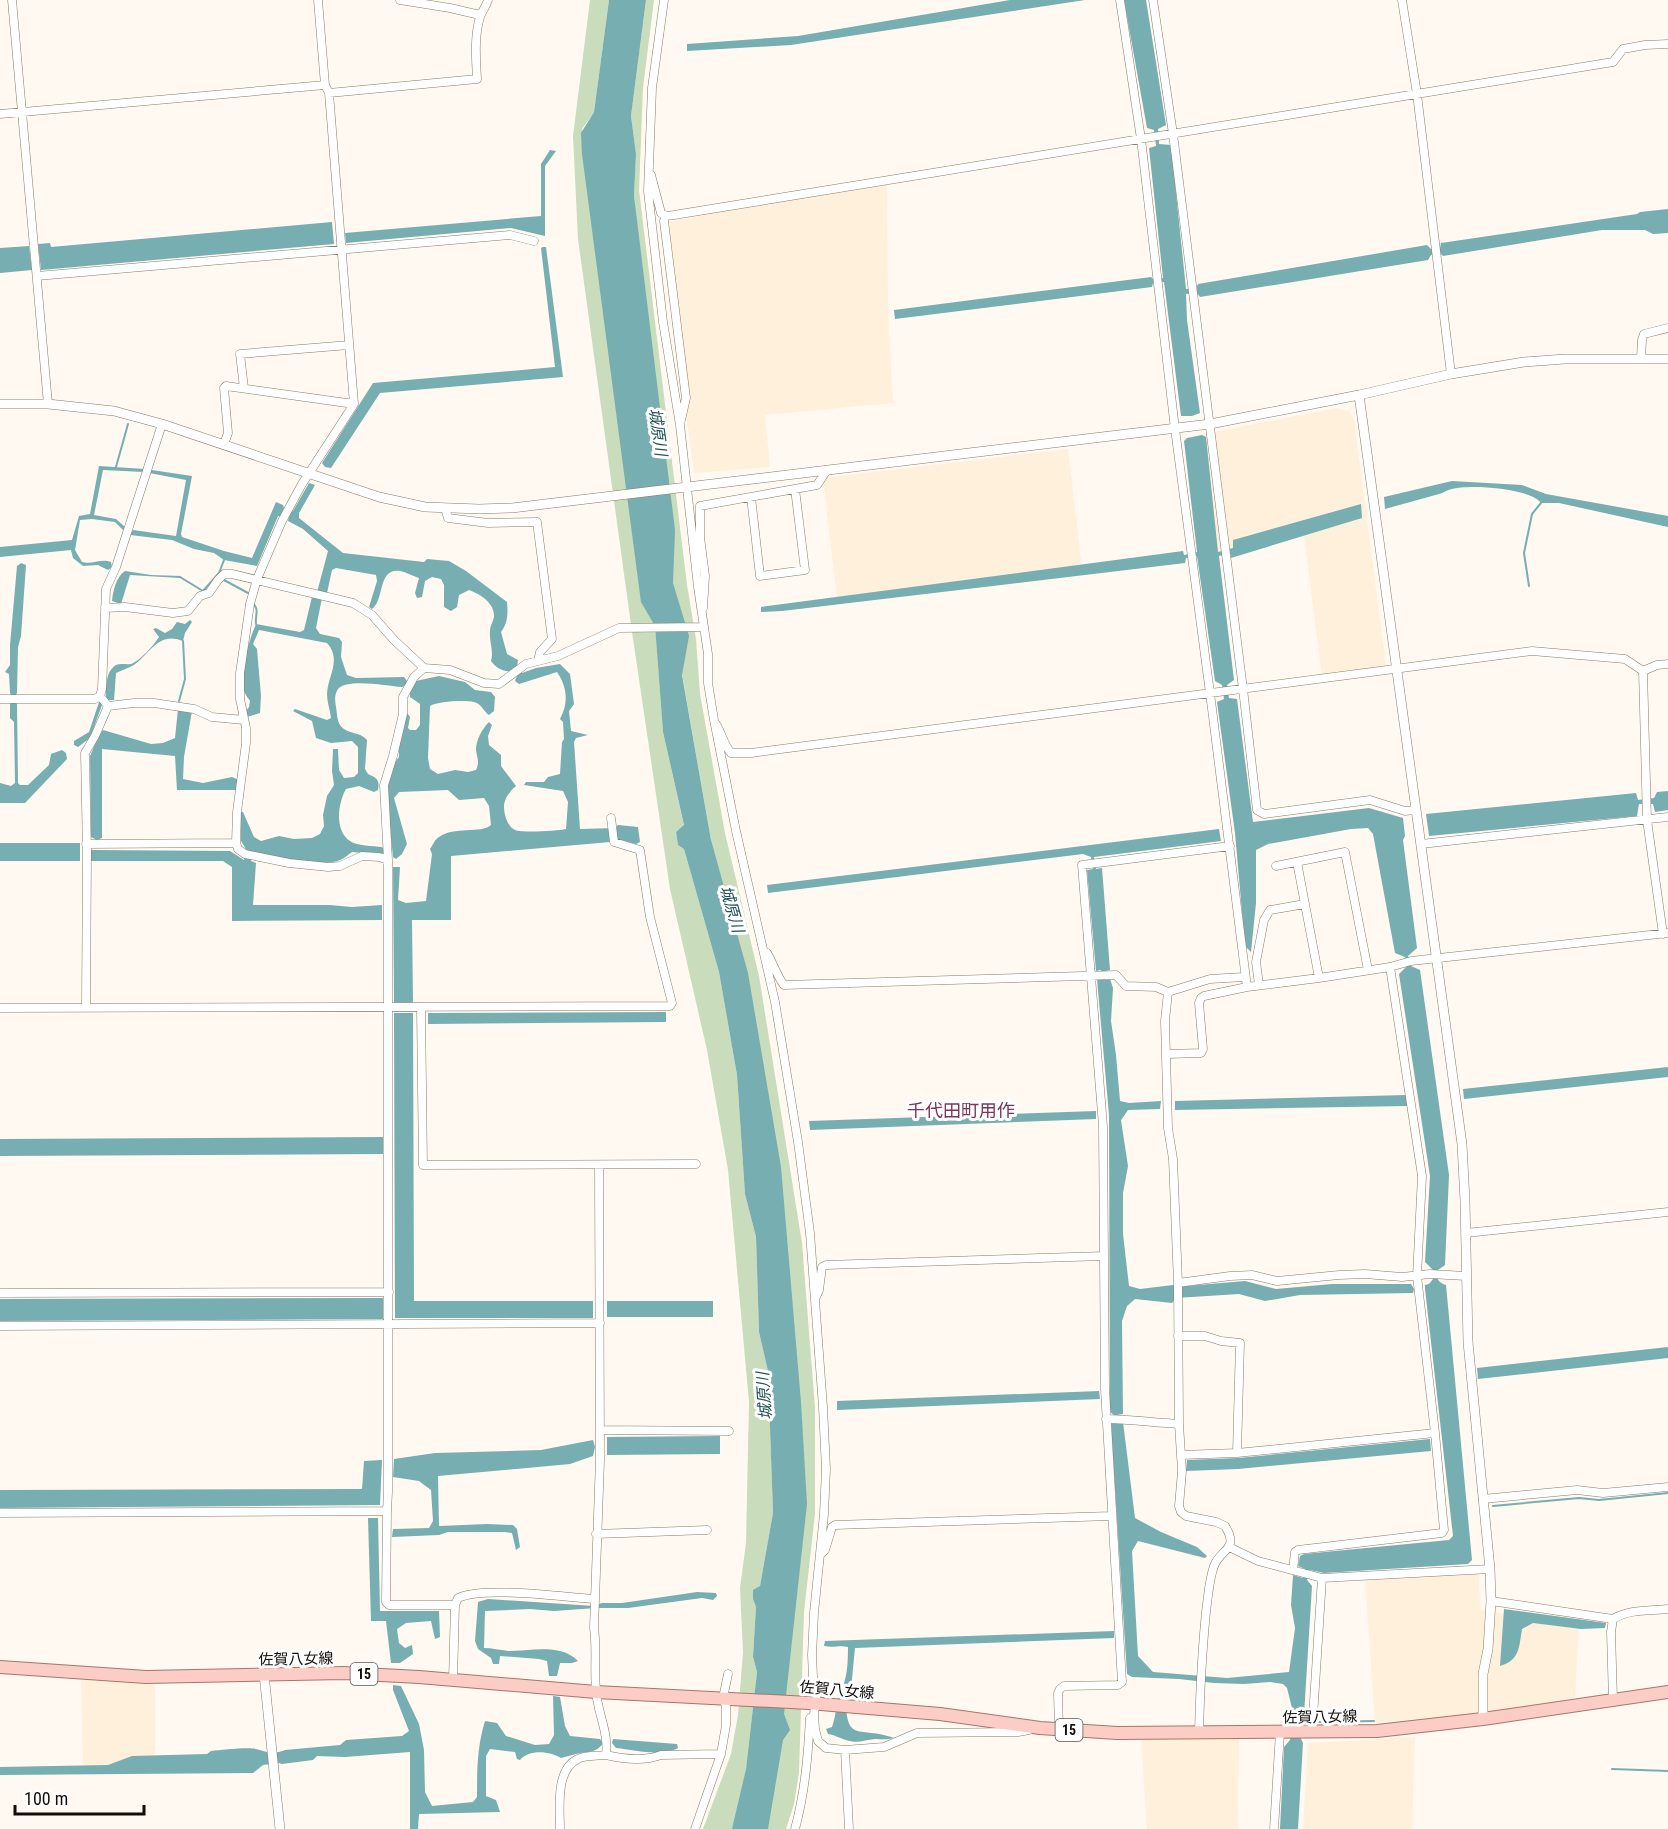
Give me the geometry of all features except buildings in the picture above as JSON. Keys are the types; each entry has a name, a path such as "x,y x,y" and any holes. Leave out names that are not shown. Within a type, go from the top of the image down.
{"main road":[{"name":"佐賀八女線","path":"0,1667 146,1677 344,1673 596,1692 852,1706 940,1714 1059,1730 1117,1733 1377,1731 1483,1719 1668,1692"}],"street":[{"path":"12,0 48,404"},
{"path":"318,0 354,404 309,473 282,521 257,579 250,604 240,672 240,699 246,728 246,743 237,812 236,843 238,849 249,855 289,863 328,867 340,866 362,856 388,860"},
{"path":"400,0 480,15"},
{"path":"0,114 477,79 475,53 480,15 488,0"},
{"path":"664,0 652,88 648,191 663,322 680,425 702,627 708,654 708,683 736,831 775,1002 798,1142 810,1233 823,1407 826,1468 824,1514 813,1634 813,1677 817,1693 810,1712 807,1772 795,1829"},
{"path":"1120,0 1145,138 1174,429 1247,987"},
{"path":"1153,0 1193,286 1257,810 1264,814 1370,800 1405,811 1416,810"},
{"path":"1402,0 1417,94 1451,374"},
{"path":"666,216 1614,62 1623,49 1668,44"},
{"path":"648,168 659,207 666,216"},
{"path":"666,216 664,221 686,398 680,425"},
{"path":"37,276 510,235 534,241"},
{"path":"1641,358 1644,334 1668,328"},
{"path":"244,388 240,354 349,345"},
{"path":"0,404 48,404 114,411 224,444 379,497 425,507 512,508 1210,424 1359,395 1451,374 1524,362 1565,359 1668,359"},
{"path":"224,444 228,433 224,388 226,386 354,404"},
{"path":"1359,395 1462,1144 1468,1342 1490,1569 1491,1601 1488,1649 1483,1674 1483,1719"},
{"path":"86,1007 85,753 94,738 104,701 102,689 106,589 116,567 162,424"},
{"path":"702,612 705,603 705,576 700,537 700,506 817,485 827,470"},
{"path":"751,496 760,576 805,570 795,489"},
{"path":"445,508 448,518 488,523 537,522 552,639 540,652 538,661"},
{"path":"105,608 125,607 173,613 188,611 200,596 208,593 224,574 232,574 352,603 372,615 394,640 424,668 450,670 484,683 499,684 526,664 558,656 619,628 702,627"},
{"path":"714,720 731,753 751,753 1532,651 1625,659 1643,671"},
{"path":"1643,671 1657,664 1668,664"},
{"path":"424,668 414,677 403,697 403,714 384,785 388,860 389,1324 386,1602 389,1605 455,1605"},
{"path":"1167,1054 1201,1053 1203,1049 1199,1003 1201,998 1247,987 1390,967 1436,958 1665,934 1647,820 1643,671"},
{"path":"0,699 95,699 154,703 194,709 212,717 244,720"},
{"path":"1421,844 1668,817"},
{"path":"0,1008 670,1006 672,1003 650,917 640,850 614,843 611,818"},
{"path":"86,852 236,843"},
{"path":"1059,1730 1058,1693 1060,1689 1064,1686 1118,1685 1122,1682 1111,1516 1112,1419 1104,1256 1103,1126 1082,865 1230,846"},
{"path":"1276,866 1345,852 1368,970"},
{"path":"1297,862 1318,978"},
{"path":"1259,985 1256,962 1264,920 1270,910 1305,904"},
{"path":"762,945 784,985 1116,975 1126,986 1156,987 1168,992 1210,979 1244,977"},
{"path":"1293,1570 1295,1552 1298,1550 1442,1533 1444,1530 1417,1276 1422,1176 1390,967"},
{"path":"1168,992 1165,1021 1168,1128 1173,1159 1178,1284 1181,1455 1179,1506 1181,1512 1186,1516 1215,1522 1225,1526 1229,1533 1229,1547 1214,1566 1208,1598 1200,1679 1199,1733"},
{"path":"421,1008 423,1166 696,1164"},
{"path":"599,1165 601,1430 594,1628 596,1692 607,1740 606,1755"},
{"path":"1466,1233 1668,1212"},
{"path":"815,1299 819,1290 822,1267 826,1265 1104,1256"},
{"path":"1178,1284 1252,1275 1277,1281 1339,1275 1466,1276"},
{"path":"0,1293 389,1292"},
{"path":"0,1326 600,1323"},
{"path":"1178,1336 1205,1336 1240,1343 1237,1453"},
{"path":"1112,1419 1179,1424"},
{"path":"601,1430 729,1431"},
{"path":"1181,1455 1237,1453 1435,1433"},
{"path":"1483,1499 1577,1490 1603,1493 1668,1487"},
{"path":"0,1513 387,1511"},
{"path":"819,1556 825,1550 832,1527 836,1525 1111,1516"},
{"path":"596,1534 707,1530"},
{"path":"1229,1547 1258,1561 1322,1578 1490,1569"},
{"path":"1308,1732 1322,1578"},
{"path":"453,1680 455,1605 458,1598 466,1594 492,1593 594,1604"},
{"path":"1491,1601 1613,1619 1623,1613 1668,1609"},
{"path":"1613,1619 1611,1632 1613,1700"},
{"path":"264,1674 280,1829"},
{"path":"695,1829 721,1754 726,1725 725,1698 728,1674"},
{"path":"812,1703 814,1729 818,1740 826,1748 845,1750 884,1747 916,1733 1018,1732 1040,1728"},
{"path":"1274,1829 1284,1732"},
{"path":"845,1750 849,1829"},
{"path":"560,1829 559,1790 568,1766 579,1758 606,1755 652,1758 661,1755 721,1754"}],"shaded area":[{"path":"887,183 888,313 893,403 765,415 770,467 694,473 661,223"},
{"path":"1336,408 1349,411 1354,420 1386,666 1322,676 1303,529 1211,556 1198,435"},
{"path":"1068,449 1082,569 837,600 823,478"},
{"path":"1479,1573 1480,1610 1579,1625 1575,1698 1494,1712 1375,1723 1365,1579"},
{"path":"81,1679 155,1685 155,1768 83,1770"},
{"path":"1415,1737 1412,1829 1303,1829 1308,1743"},
{"path":"1141,1739 1239,1739 1238,1829 1147,1829"}],"green space":[{"path":"590,0 609,0 594,112 582,129 655,625 663,732 684,826 676,832 678,845 684,849 719,972 737,1075 745,1194 756,1237 759,1332 768,1371 773,1513 760,1586 753,1599 756,1607 753,1657 757,1672 746,1769 735,1829 703,1829 731,1754 738,1715 743,1652 740,1588 746,1543 749,1402 728,1170 707,1050 670,889 578,239 573,136"},
{"path":"646,0 654,0 643,88 639,190 687,585 696,639 700,694 725,833 759,976 802,1243 815,1408 815,1514 804,1612 799,1772 794,1804 786,1829 762,1829 778,1717 798,1507 711,840 665,576 634,196 636,154 631,116"}],"water":[{"name":"城原川","path":"609,0 646,0 631,116 636,154 634,196 675,530 673,583 689,636 682,675 711,840 748,973 781,1167 801,1402 807,1504 784,1714 790,1730 783,1740 768,1829 732,1829 746,1769 757,1672 753,1657 756,1607 753,1590 760,1586 773,1513 768,1371 759,1332 756,1237 745,1194 737,1075 719,972 684,849 678,845 676,832 684,825 663,732 655,626 641,602 582,154 581,133 594,112"},
{"path":"1010,0 1085,0 791,45 687,51 687,44 798,36"},
{"path":"1124,0 1146,0 1166,125 1158,129 1159,144 1171,145 1186,289 1196,288 1198,284 1427,245 1431,249 1440,248 1441,243 1640,212 1668,209 1668,233 1653,234 1645,230 1602,230 1443,256 1440,253 1431,255 1428,260 1200,297 1197,293 1186,294 1187,320 1200,413 1192,416 1181,416 1164,282 1153,283 1152,287 895,319 894,310 1151,277 1153,279 1163,278 1149,148 1156,146 1154,130 1147,128"},
{"path":"550,150 556,151 545,166 545,236 511,228 346,243 345,233 541,216 541,164"},
{"path":"332,222 334,244 41,270 38,244 50,243 51,247"},
{"path":"29,246 32,270 0,273 0,248"},
{"path":"546,247 563,377 380,393 331,468 325,467 322,463 373,383 555,367 541,248"},
{"path":"1202,435 1206,437 1218,552 1233,548 1233,540 1361,504 1362,518 1231,558 1230,553 1219,556 1234,680 1227,685 1229,698 1237,699 1253,822 1369,808 1403,818 1405,836 1403,840 1417,948 1408,956 1411,966 1420,970 1449,1175 1445,1265 1438,1270 1438,1280 1446,1285 1472,1560 1468,1564 1324,1573 1310,1570 1307,1580 1312,1586 1304,1715 1307,1723 1302,1724 1298,1829 1280,1829 1284,1747 1290,1740 1292,1708 1287,1688 1283,1684 1270,1682 1214,1683 1132,1677 1127,1674 1111,1425 1114,1415 1110,1412 1109,1115 1097,979 1102,978 1101,970 1096,971 1087,870 1093,869 1091,857 1083,854 768,893 767,885 1219,829 1221,841 1094,857 1096,869 1102,868 1110,970 1105,971 1106,980 1110,979 1113,988 1111,1021 1120,1101 1129,1103 1161,1101 1160,1109 1128,1110 1121,1120 1128,1166 1123,1193 1123,1234 1129,1286 1140,1289 1245,1281 1276,1289 1332,1284 1411,1284 1414,1289 1413,1293 1300,1295 1265,1301 1239,1294 1176,1298 1172,1303 1135,1299 1127,1306 1122,1321 1123,1414 1117,1415 1117,1421 1123,1422 1135,1518 1197,1547 1207,1556 1205,1558 1138,1541 1132,1551 1138,1656 1153,1672 1227,1678 1289,1672 1295,1628 1291,1605 1293,1575 1303,1578 1305,1569 1298,1566 1300,1556 1449,1540 1453,1536 1425,1289 1425,1285 1433,1279 1433,1270 1425,1262 1430,1176 1399,974 1406,967 1405,957 1395,953 1373,834 1368,828 1351,829 1268,844 1256,850 1256,903 1251,952 1245,946 1235,833 1217,702 1224,699 1222,685 1215,681 1197,556 1186,558 1185,563 761,612 761,607 1183,551 1184,555 1197,552 1184,441 1187,438"},
{"path":"99,466 145,469 192,476 182,537 252,558 276,502 284,508 281,516 278,516 257,566 224,560 214,553 194,549 172,540 130,535 133,530 176,536 186,480 144,472 103,470 94,515 116,519 125,527 123,530 115,522 80,520 75,550 82,562 107,561 111,562 112,567 108,570 98,565 83,566 73,558 71,550 0,557 0,547 72,540 79,516 90,514"},
{"path":"1452,481 1522,485 1546,494 1668,516 1668,527 1559,503 1541,503 1525,494 1485,487 1452,489 1385,509 1384,497"},
{"path":"309,483 315,485 299,513 299,518 343,553 424,562 427,559 449,561 507,602 507,618 501,632 507,654 518,660 517,667 522,673 560,664 570,674 574,704 569,711 571,731 588,735 576,738 574,742 580,829 615,828 618,825 638,827 640,842 636,844 610,837 610,842 451,856 451,920 412,920 413,1003 394,1003 393,867 400,867 398,900 406,903 426,901 432,854 430,849 436,839 452,832 487,828 491,825 489,806 484,798 459,800 448,790 399,792 394,798 407,844 402,854 396,859 393,857 386,788 399,757 399,744 407,713 410,717 408,728 410,730 416,730 420,725 420,704 410,697 410,690 416,681 439,676 465,682 475,690 491,692 495,697 494,711 489,715 474,702 452,701 430,706 428,758 430,769 438,774 455,770 468,772 476,770 477,742 489,722 492,725 488,736 489,745 501,755 501,766 516,786 508,794 504,804 504,812 509,825 515,830 525,831 566,829 568,802 563,791 524,785 526,782 544,782 548,777 560,774 564,739 563,722 560,719 566,701 563,683 557,672 519,684 515,681 517,676 512,671 497,668 491,661 490,627 494,612 486,600 469,590 459,595 457,607 451,611 444,607 444,585 441,579 432,577 425,581 422,597 417,598 415,593 419,578 400,571 393,571 384,579 379,599 372,609 369,607 377,581 376,575 336,568 332,570 327,593 322,598 316,628 320,634 339,638 342,642 341,657 347,675 356,678 404,677 407,681 402,687 350,684 338,689 335,696 340,725 367,740 365,769 379,784 378,790 374,792 359,786 346,789 341,801 339,816 342,830 353,843 382,847 385,851 379,854 352,852 340,860 322,863 298,861 254,852 251,861 256,863 253,905 352,907 382,905 382,920 232,921 232,867 223,861 91,861 91,850 230,851 244,860 247,851 241,841 241,812 254,837 261,841 279,836 294,839 312,838 320,834 324,826 323,815 327,796 334,785 333,749 338,749 339,770 344,778 354,777 358,773 358,747 352,741 331,743 316,738 312,721 293,711 295,709 327,720 331,718 327,694 334,662 327,643 259,630 253,644 257,649 260,713 247,717 246,711 250,701 245,694 243,678 248,649 256,624 300,632 304,630 312,597 316,596 328,551 303,529 288,521 290,512 293,511"},
{"path":"21,563 26,565 15,696 18,783 28,785 49,765 51,754 62,750 66,753 67,759 25,803 0,803 0,783 11,786 15,783 14,722 10,718 12,696 9,674 5,672 10,665 17,566"},
{"path":"125,571 181,576 180,578 130,575 121,604 112,601 117,580"},
{"path":"190,620 192,622 183,641 168,639 161,641 134,665 116,673 114,700 107,700 102,705 91,735 98,738 103,730 151,744 163,743 175,738 178,709 192,711 184,757 183,779 203,783 232,777 239,780 237,790 177,790 175,756 102,749 102,838 97,840 91,837 90,756 96,742 90,738 78,747 74,745 74,741 89,732 99,702 106,696 110,671 118,664 131,664 142,656 159,637 153,629 156,628 165,633 177,622 185,624"},
{"path":"1668,791 1668,810 1655,812 1653,804 1639,804 1637,816 1429,836 1426,814 1636,793 1638,800 1654,798 1657,792"},
{"path":"0,843 80,843 80,861 0,861"},
{"path":"666,1012 666,1022 428,1024 428,1013"},
{"path":"394,1013 413,1013 414,1301 593,1301 593,1318 395,1318"},
{"path":"1668,1067 1668,1077 1464,1099 1463,1089"},
{"path":"1406,1095 1408,1106 1175,1110 1175,1101"},
{"path":"1096,1111 1096,1119 810,1130 809,1121"},
{"path":"383,1137 383,1154 0,1156 0,1139"},
{"path":"383,1298 383,1319 0,1321 0,1299"},
{"path":"607,1301 713,1301 713,1317 607,1317"},
{"path":"1668,1347 1668,1358 1478,1379 1477,1368"},
{"path":"1099,1391 1100,1399 837,1410 837,1401"},
{"path":"720,1436 720,1454 607,1455 607,1437"},
{"path":"1430,1439 1431,1451 1238,1469 1186,1471 1187,1460 1238,1458"},
{"path":"593,1440 595,1447 593,1456 570,1464 438,1476 439,1526 513,1525 517,1529 520,1547 516,1550 512,1533 504,1532 448,1532 439,1535 392,1537 393,1529 429,1528 433,1521 431,1490 419,1481 393,1477 394,1459 435,1453 541,1450"},
{"path":"382,1460 380,1505 0,1508 0,1490 362,1489 364,1461"},
{"path":"368,1518 378,1518 380,1611 439,1611 440,1637 435,1639 431,1621 406,1623 397,1629 399,1643 405,1648 412,1645 413,1654 400,1663 391,1663 386,1621 371,1621"},
{"path":"697,1592 716,1593 717,1596 713,1600 702,1598 628,1608 485,1611 484,1648 508,1651 554,1650 571,1655 578,1661 560,1663 557,1676 549,1676 547,1661 539,1659 500,1656 499,1664 493,1664 491,1658 478,1649 475,1641 478,1602 488,1599 594,1606 602,1603 622,1603"},
{"path":"1504,1609 1606,1623 1605,1628 1581,1629 1533,1623 1522,1629 1515,1656 1500,1666"},
{"path":"1114,1631 1114,1638 855,1648 851,1689 846,1693 848,1721 856,1730 894,1738 854,1742 828,1734 826,1729 832,1727 844,1683 848,1647 824,1646 825,1641"},
{"path":"393,1685 401,1686 419,1724 424,1750 425,1792 432,1806 473,1802 477,1797 477,1768 485,1721 497,1723 506,1736 535,1745 549,1744 554,1735 553,1696 560,1697 565,1726 570,1736 600,1739 603,1743 594,1751 561,1758 540,1752 524,1756 520,1760 517,1759 515,1752 490,1749 486,1756 486,1796 496,1800 500,1812 419,1814 418,1829 410,1829 410,1752 345,1757 317,1756 313,1760 263,1765 253,1773 0,1775 0,1767 108,1765 132,1756 207,1754 211,1751 241,1748 273,1753 340,1745 346,1740 402,1736 409,1731"},
{"path":"613,1739 677,1744 678,1748 672,1751 656,1752 616,1748 612,1743"}],"waterway":[{"path":"116,467 128,424"},
{"path":"1529,586 1524,553 1532,514 1541,503"},
{"path":"180,577 203,591 219,573 224,560"},
{"path":"224,580 248,593"},
{"path":"252,602 257,610 256,624"},
{"path":"179,701 185,679 183,641"},
{"path":"1493,1506 1579,1498 1599,1500 1668,1493"},
{"path":"1316,1722 1374,1721"},
{"path":"1612,1769 1668,1771"}],"district":[{"name":"千代田町用作","path":"961,1110"}]}
